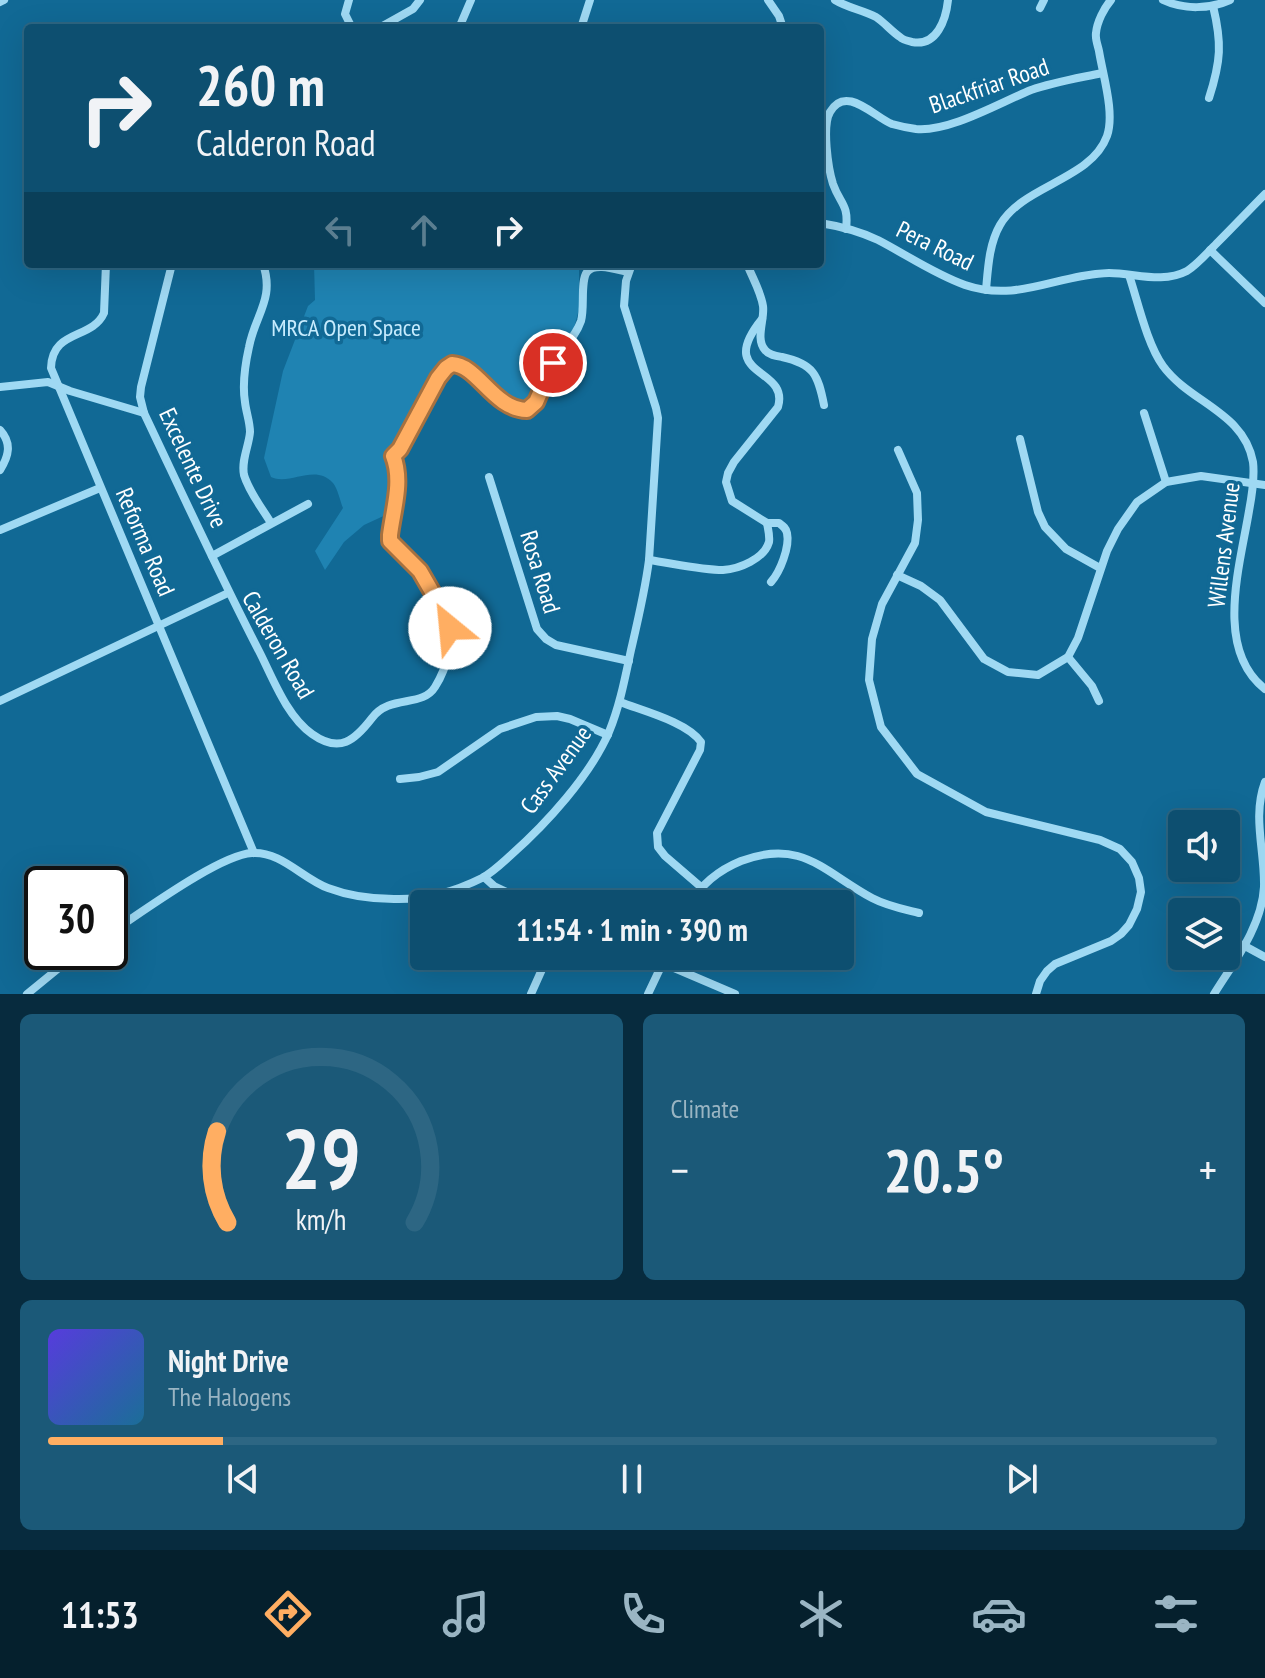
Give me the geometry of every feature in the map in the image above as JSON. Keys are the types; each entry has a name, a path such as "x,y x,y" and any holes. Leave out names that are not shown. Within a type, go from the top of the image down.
{"street":[{"path":"349,0 345,14 350,24"},
{"path":"386,24 413,9 420,0"},
{"path":"461,24 471,0"},
{"path":"582,24 590,0"},
{"path":"768,0 782,24"},
{"path":"835,0 872,15 902,39 917,43 932,39 941,27 948,0"},
{"path":"986,290 990,253 1001,223 1025,199 1088,162 1106,138 1109,110 1096,33 1104,8 1111,0"},
{"path":"1163,0 1188,7 1213,6 1230,0"},
{"path":"1209,98 1217,74 1220,49 1220,33 1213,6"},
{"name":"Blackfriar Road","path":"846,229 846,206 833,185 825,134 826,121 836,105 846,100 857,102 892,124 916,129 937,128 1034,89 1102,73"},
{"path":"1129,275 1172,277 1190,269 1265,194"},
{"name":"Pera Road","path":"824,224 877,240 949,279 986,290 1022,290 1090,275 1129,275"},
{"path":"1210,250 1265,303"},
{"name":"Reforma Road","path":"106,268 104,313 101,319 63,341 52,357 51,368 254,853"},
{"name":"Excelente Drive","path":"171,268 140,397 144,413 228,593"},
{"path":"264,268 267,288 264,307 249,347 243,386 250,424 243,472 271,523"},
{"name":"Calderon Road","path":"0,701 228,593 285,703 312,734 336,744 349,743 385,706 429,694 435,687 449,652 450,628 420,571 390,541 397,488 393,456 400,449 438,378 452,364 464,366 500,400 519,410 533,406 553,363 580,322 585,274 596,268"},
{"name":"Cass Avenue","path":"452,890 484,877 536,833 587,770 608,735 620,702 646,584 658,418 624,306 630,268"},
{"path":"748,268 762,304 763,348 772,355 796,361 816,374 824,405"},
{"name":"Willens Avenue","path":"1129,275 1152,348 1163,367 1232,422 1246,440 1253,462 1253,484 1236,586 1234,624 1242,662 1253,680 1265,689"},
{"path":"762,319 749,336 745,355 748,362 777,387 780,400 778,407 737,459 726,482 732,501 767,523 779,523 787,530 783,563 771,582"},
{"path":"0,387 48,382 144,413"},
{"path":"1144,413 1166,482"},
{"path":"0,430 8,446 7,459 0,470"},
{"path":"1020,439 1038,512 1045,527 1066,549 1100,568"},
{"path":"898,450 917,493 918,520 915,543 882,604 872,639 869,680 881,727 917,774 986,812 1100,840 1120,849 1132,862 1139,878 1141,892 1129,925 1111,941 1055,964 1040,981 1036,994"},
{"path":"897,575 921,586 940,600 984,659 1008,672 1038,675 1068,657 1078,638 1100,568 1118,529 1137,502 1166,482 1201,476 1265,485"},
{"name":"Rosa Road","path":"489,477 537,629 556,645 629,661"},
{"path":"0,530 100,488"},
{"path":"212,556 308,504"},
{"path":"649,560 724,570 737,567 757,558 765,550 769,534 767,523"},
{"path":"1068,657 1092,686 1099,701"},
{"path":"620,702 696,734 701,742 700,750 657,833 658,847 665,856 701,887"},
{"path":"400,779 438,772 500,729 536,717 570,719 608,735"},
{"path":"1214,994 1257,919 1264,888 1259,807 1265,782"},
{"path":"128,922 215,866 239,855 254,853"},
{"name":"Cass Avenue","path":"254,853 271,855 328,888 361,896 410,899"},
{"path":"699,890 714,876 738,862 775,853 798,856 821,865 873,899 919,913"},
{"path":"484,877 502,890"},
{"path":"1243,945 1265,957"},
{"path":"27,994 56,970"},
{"path":"531,994 542,970"},
{"path":"648,994 659,970"},
{"path":"686,970 735,994"}],"green space":[{"name":"MRCA Open Space","path":"314,268 579,268 579,309 574,328 532,404 523,406 509,401 463,362 451,360 446,363 437,372 392,459 390,513 364,525 344,542 325,570 315,551 343,508 335,486 326,477 318,475 286,479 271,477 264,458 283,371 308,306 315,300"}],"route":[{"path":"450,628 420,571 390,541 397,488 393,456 400,449 438,378 452,364 464,366 500,400 519,410 527,410 536,402 553,363"}]}
